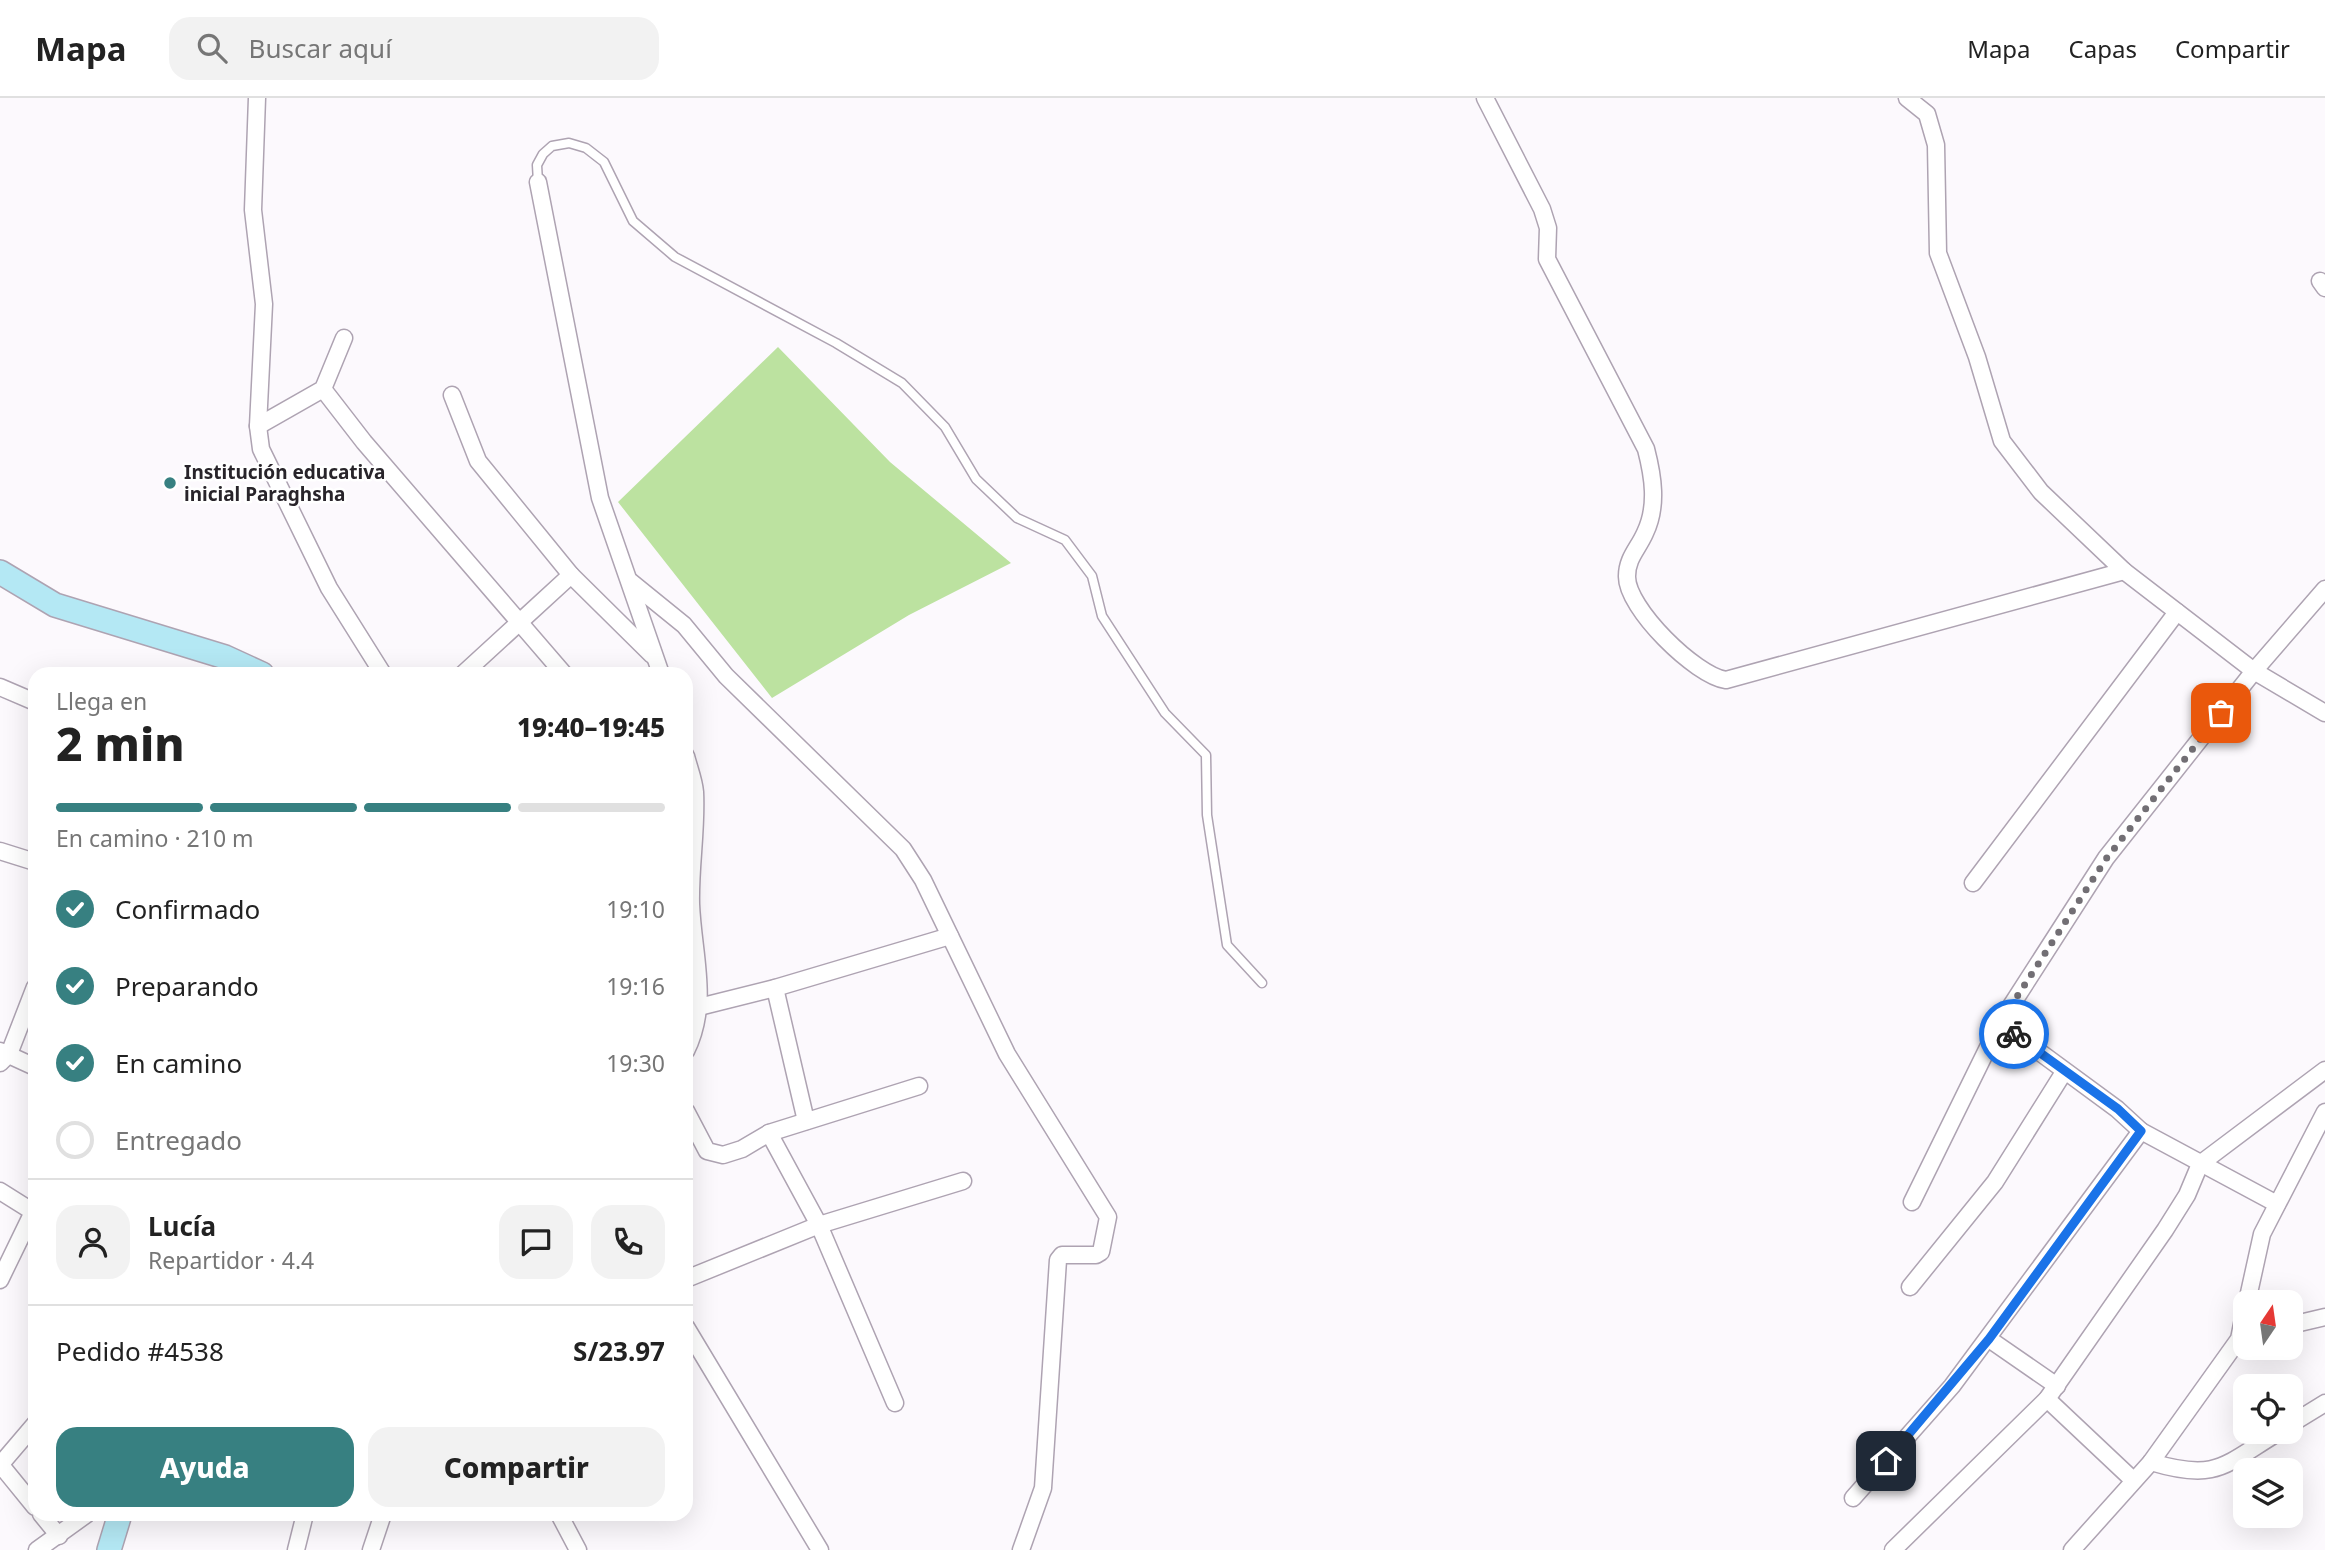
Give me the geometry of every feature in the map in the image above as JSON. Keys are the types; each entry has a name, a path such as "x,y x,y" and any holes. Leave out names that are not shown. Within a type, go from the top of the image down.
{"main road":[{"path":"0,572 55,605 225,657 247,667"},
{"path":"108,1550 118,1521"}],"street":[{"path":"257,98 253,210 264,304 258,426 261,449 276,485 329,588 379,667"},
{"path":"1485,98 1542,209 1548,228 1547,259 1646,449 1652,475 1653,500 1646,532 1629,560 1626,581 1636,601 1675,651 1715,678 1726,680 2124,571"},
{"path":"1908,98 1927,114 1936,145 1938,253 1977,356 2002,440 2040,492 2124,571 2254,671 2325,713"},
{"path":"538,181 600,498 658,667"},
{"path":"258,426 323,389 344,338"},
{"path":"323,389 558,667"},
{"path":"452,395 478,461 571,575 655,658"},
{"path":"471,667 571,575"},
{"path":"631,582 684,625 726,677 904,849 923,880 1007,1054 1108,1217 1101,1252 1096,1255 1062,1255 1058,1260 1043,1488 1021,1550"},
{"path":"1912,1202 2000,1023 2106,859 2254,671 2325,589"},
{"path":"1973,883 2177,612"},
{"path":"0,687 28,699"},
{"path":"693,783 693,809"},
{"path":"0,851 28,860"},
{"path":"693,920 699,959 699,1007 693,1035"},
{"path":"699,1007 775,988 950,936"},
{"path":"775,988 806,1121"},
{"path":"28,1002 3,1056 28,1065"},
{"path":"2000,1023 2118,1109 2141,1131 2277,1204"},
{"path":"1893,1550 2052,1393 2165,1230 2187,1195 2200,1164 2325,1070"},
{"path":"1910,1287 1995,1182 2064,1072"},
{"path":"693,1124 707,1151 723,1155 742,1150 769,1133 919,1086"},
{"path":"2250,1290 2262,1234 2325,1112"},
{"path":"1853,1498 1952,1386 1989,1339 2141,1131"},
{"path":"769,1133 819,1225 895,1404"},
{"path":"693,1276 819,1225 963,1181"},
{"path":"0,1191 28,1209"},
{"path":"0,1280 28,1225"},
{"path":"2303,1322 2325,1317"},
{"path":"693,1339 820,1550"},
{"path":"1989,1339 2052,1393 2133,1480"},
{"path":"2072,1550 2151,1462 2233,1350"},
{"path":"2303,1417 2325,1403"},
{"path":"28,1432 0,1464 28,1498"},
{"path":"2151,1462 2183,1472 2212,1471 2258,1444"},
{"path":"47,1521 59,1536"},
{"path":"37,1550 78,1521"},
{"path":"296,1550 303,1521"},
{"path":"371,1550 381,1521"},
{"path":"563,1521 578,1550"}],"lane":[{"path":"538,181 537,165 542,154 552,146 569,143 586,148 604,162 633,221 675,257 836,342 902,383 945,427 976,479 1017,518 1065,540 1092,576 1102,616 1165,713 1206,755 1207,815 1227,945 1262,983"}],"green space":[{"path":"778,347 890,462 1011,563 909,615 772,698 618,502"}],"way so far":[{"path":"2014,1034 2000,1023 2106,859 2221,713"}],"place":[{"name":"Institución educativa inicial Paraghsha","path":"170,483"}],"route":[{"path":"1886,1461 1989,1339 2141,1131 2118,1109 2014,1034"}]}
